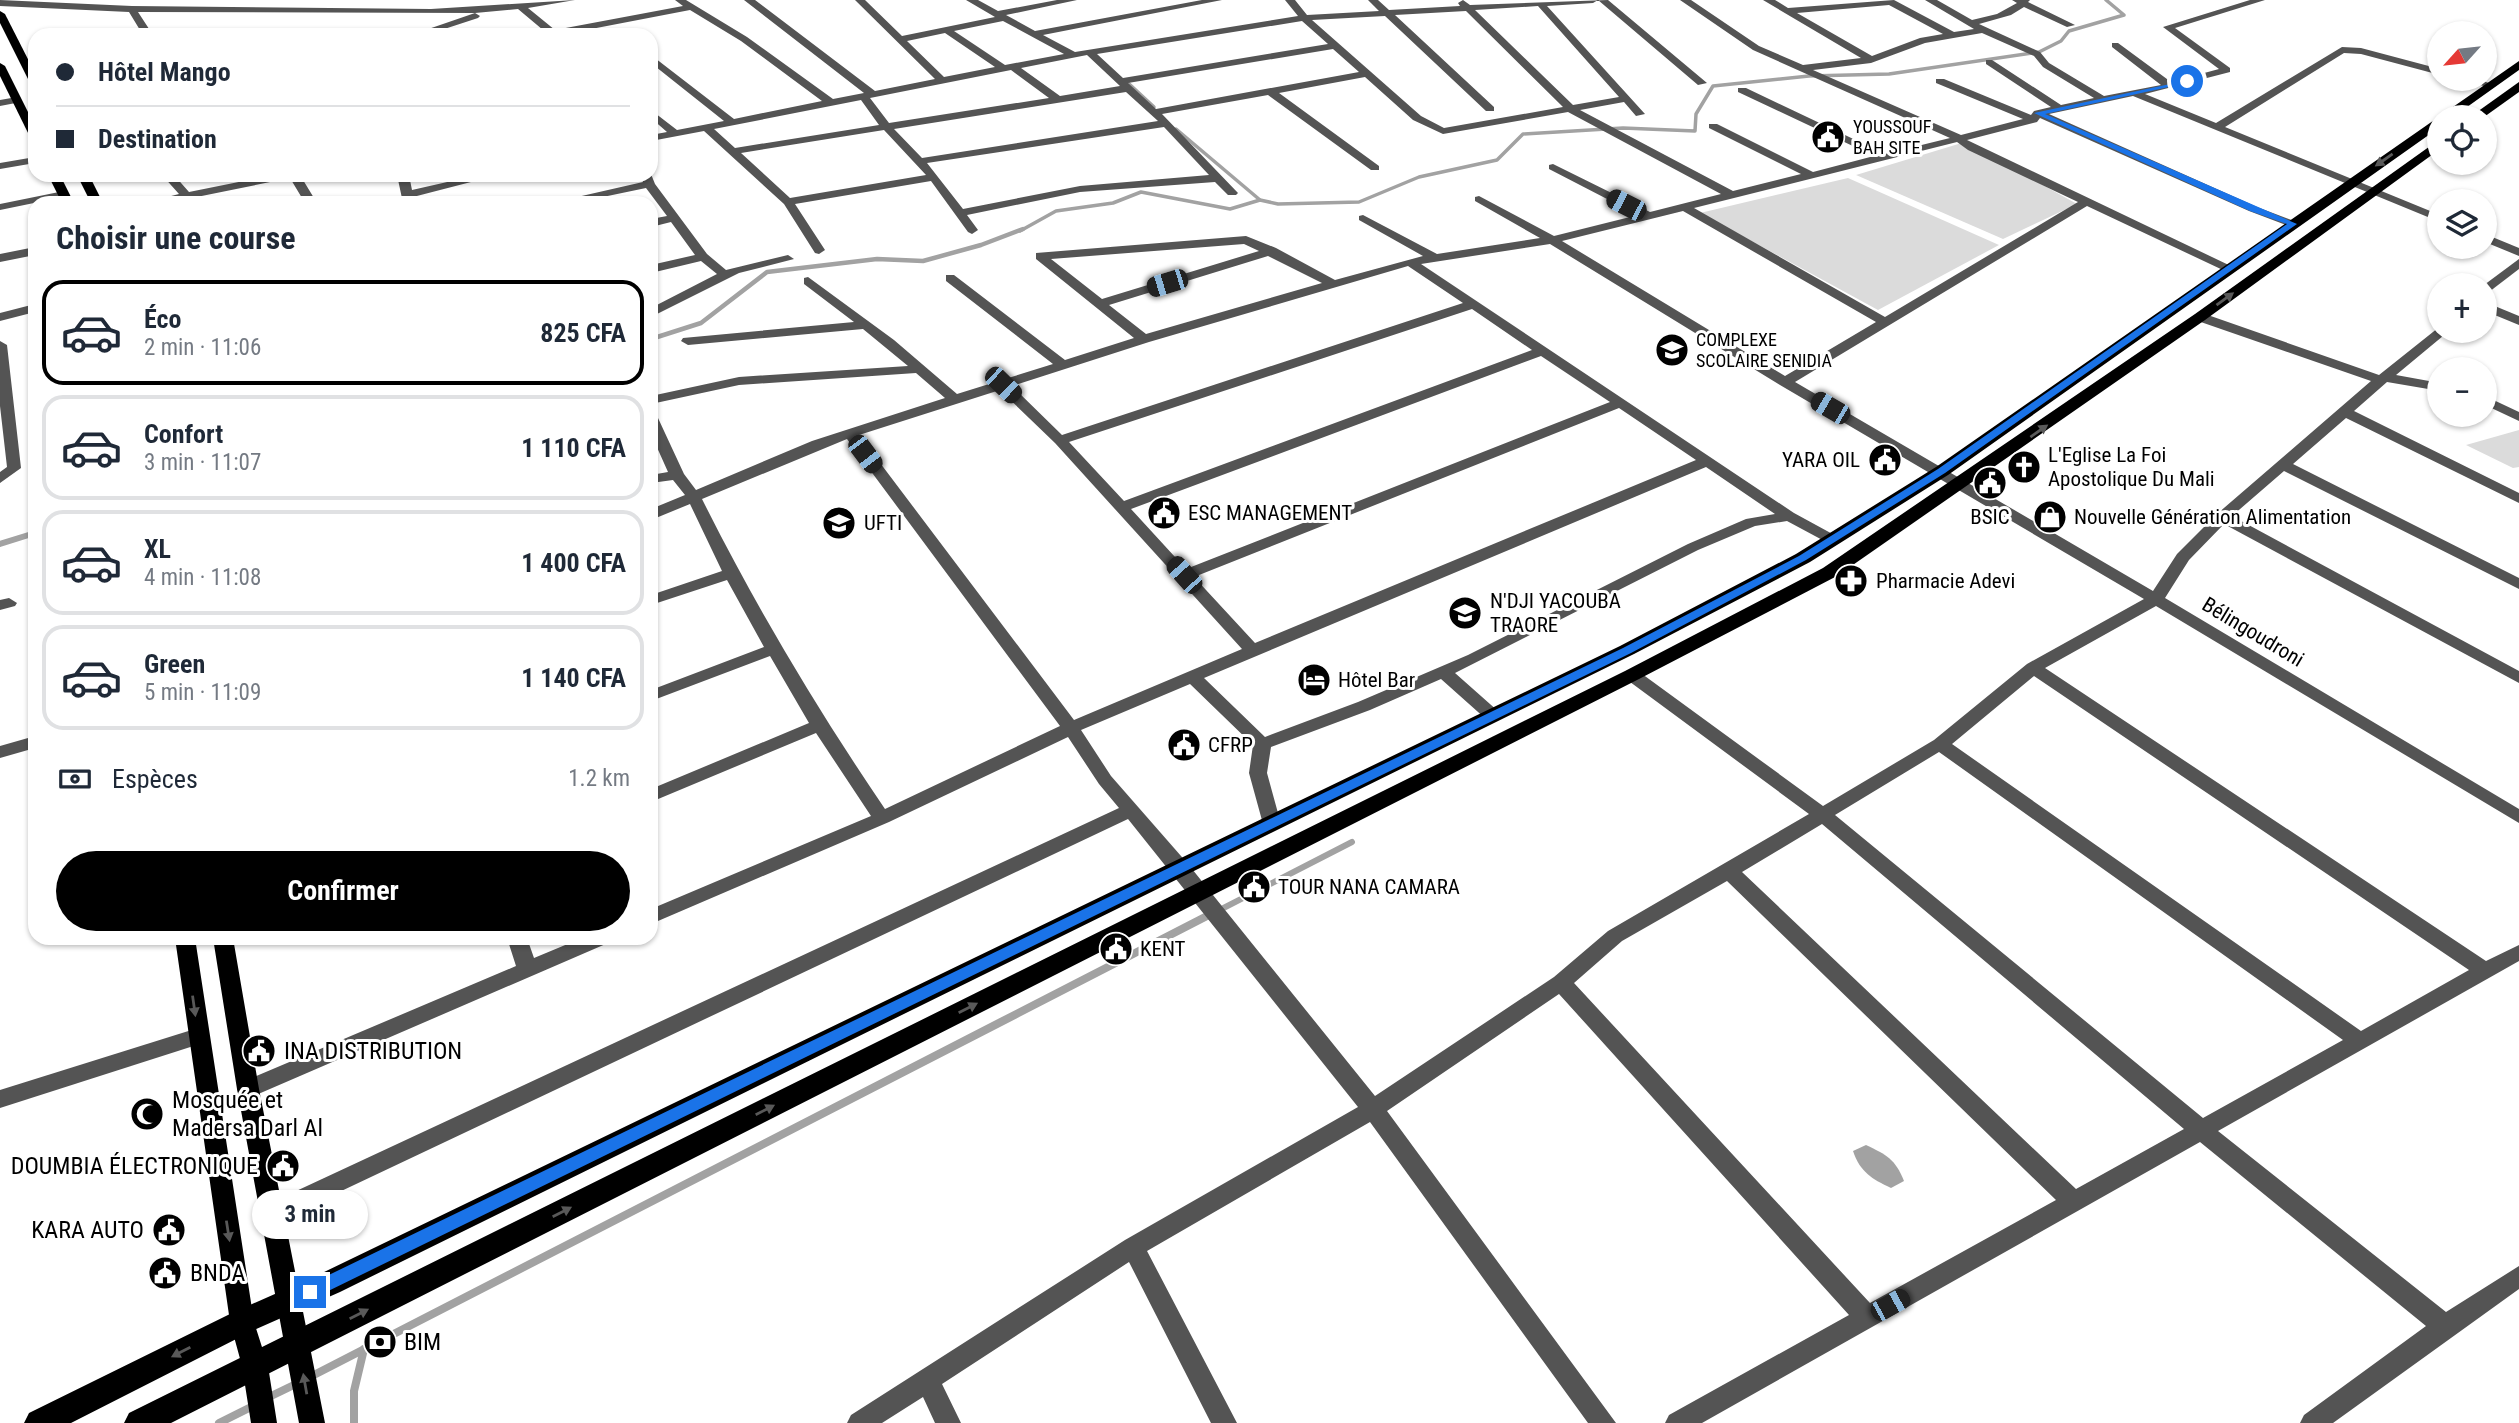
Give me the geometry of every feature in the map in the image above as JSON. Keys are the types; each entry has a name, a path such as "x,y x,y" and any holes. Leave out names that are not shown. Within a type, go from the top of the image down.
{"highway":[{"path":"2497,80 2519,65"},
{"path":"2493,105 2518,88"},
{"path":"2462,105 2482,91"},
{"path":"40,1423 242,1322 291,1301 1181,869 1731,597 1833,540 1942,471 2427,130"},
{"path":"140,1423 1632,676 1830,572 1963,484 2427,152"}],"main road":[{"path":"0,14 28,69"},
{"path":"0,66 28,122"},
{"path":"186,945 242,1322 255,1366 264,1423"},
{"path":"224,945 248,1089 291,1301 312,1423"}],"street":[{"path":"0,3 73,0"},
{"path":"201,9 206,0"},
{"path":"379,12 386,0"},
{"path":"46,2 132,9 294,5 379,12 492,10 570,0"},
{"path":"680,0 744,39 830,102"},
{"path":"749,0 868,95 888,129 921,161 972,230"},
{"path":"860,0 942,81"},
{"path":"971,0 1073,55"},
{"path":"900,40 948,31 999,16 1072,0"},
{"path":"1034,34 1217,0"},
{"path":"1290,0 1304,18 1334,46 1417,118 1444,131 1626,99"},
{"path":"1373,0 1490,109"},
{"path":"658,137 1089,52 1304,18 1464,4 1541,4 1593,0"},
{"path":"1602,0 1702,83"},
{"path":"1685,0 1756,48 1798,69 1957,137 1972,148 2229,268"},
{"path":"1768,0 1871,60"},
{"path":"1930,0 1983,30 2033,52 2046,65 2100,98"},
{"path":"658,512 849,433 1144,339 1410,262 1552,240 1650,217 1886,158 2100,98 2169,86 2227,70 2168,27 2260,0"},
{"path":"1970,23 2004,15 2022,1 2070,25"},
{"path":"1786,11 1863,2 1897,4 1952,35"},
{"path":"1464,4 1572,110 1733,196"},
{"path":"1541,4 1640,114"},
{"path":"521,7 547,28"},
{"path":"585,28 690,7"},
{"path":"132,9 144,28"},
{"path":"441,28 492,10"},
{"path":"605,24 610,28"},
{"path":"1798,69 1871,60 1923,40 1983,30"},
{"path":"948,31 1059,100"},
{"path":"734,151 888,129 1059,100 1334,46"},
{"path":"2115,46 2169,86"},
{"path":"2216,128 2342,50 2361,51 2427,69"},
{"path":"1089,52 1166,123 1232,193"},
{"path":"1989,62 2060,109"},
{"path":"658,64 732,122"},
{"path":"1155,113 1366,74"},
{"path":"1940,80 2293,224"},
{"path":"1742,90 1886,158"},
{"path":"1271,92 1375,168"},
{"path":"2132,92 2427,214"},
{"path":"0,103 18,100"},
{"path":"658,119 675,133"},
{"path":"921,161 1166,123"},
{"path":"1713,126 1813,176"},
{"path":"706,127 788,202 819,250"},
{"path":"0,166 28,161"},
{"path":"1553,167 1650,217"},
{"path":"788,202 934,177"},
{"path":"960,214 1080,189 1219,178"},
{"path":"174,182 186,195"},
{"path":"182,196 252,182"},
{"path":"418,196 468,182"},
{"path":"584,196 637,182"},
{"path":"650,182 703,257 725,275"},
{"path":"223,187 226,196"},
{"name":"Bélingoudroni","path":"1479,199 1552,240 1785,382 1942,471 2519,817"},
{"path":"1785,382 2085,202"},
{"path":"0,206 28,203"},
{"path":"1686,208 1885,323"},
{"path":"658,221 673,218"},
{"path":"1363,218 1433,257"},
{"path":"1144,339 1040,257 1246,240 1334,284"},
{"path":"2497,243 2519,252"},
{"path":"1100,304 1272,251"},
{"path":"0,257 28,252"},
{"path":"658,267 703,257"},
{"path":"658,309 725,275 789,259"},
{"path":"1410,262 1618,404 1789,516 1833,540"},
{"path":"2497,281 2519,263"},
{"path":"950,278 1063,365"},
{"path":"808,281 866,324 956,401"},
{"path":"1060,440 1474,304"},
{"path":"0,317 28,310"},
{"path":"2497,311 2519,321"},
{"path":"2200,317 2383,379 2427,385"},
{"path":"688,341 866,324"},
{"path":"860,1423 1133,1247 1373,1110 1562,982 1615,936 1940,744 2033,668 2155,600 2183,557 2222,517 2428,343"},
{"path":"0,345 14,468 0,479"},
{"path":"1123,507 1542,351"},
{"path":"658,399 750,380 919,369"},
{"path":"1003,385 1123,507 1254,652"},
{"path":"1184,575 1618,404"},
{"path":"2497,406 2519,417"},
{"path":"2345,412 2519,499"},
{"path":"658,433 677,475 694,497 731,573 774,649 819,725 882,818"},
{"path":"849,433 1071,728 1105,780 1181,869 1373,1110 1603,1423"},
{"path":"658,914 882,818 1071,728 1477,555 1707,461"},
{"path":"2284,465 2519,584"},
{"path":"658,478 677,475"},
{"path":"2501,490 2519,487"},
{"path":"1262,744 1364,706 1443,672 1693,547 1751,522 1789,516"},
{"path":"2222,517 2519,678"},
{"path":"658,598 731,573"},
{"path":"658,693 774,649"},
{"path":"2033,668 2485,971"},
{"path":"1443,672 1493,716"},
{"path":"1632,676 1823,815 2201,1130 2445,1326"},
{"path":"1193,677 1262,744"},
{"path":"658,793 819,725"},
{"path":"1262,744 1258,773 1272,824"},
{"path":"1940,744 2360,1041"},
{"path":"0,752 28,745"},
{"path":"272,1213 1131,810"},
{"path":"1729,871 2074,1202"},
{"path":"519,945 527,970"},
{"path":"248,1089 585,945"},
{"path":"1678,1423 2519,952"},
{"path":"1562,982 1867,1317"},
{"path":"0,1098 198,1036"},
{"path":"1133,1247 1224,1423"},
{"path":"2313,1423 2445,1326 2519,1276"},
{"path":"927,1379 947,1423"}],"shaded area":[{"path":"1965,142 2077,204 2003,239 1856,175"},
{"path":"1848,178 1999,245 1878,310 1700,213"},
{"path":"2519,430 2519,467 2513,468 2466,445"},
{"path":"1866,1145 1890,1158 1904,1181 1891,1188 1868,1174 1853,1151"}],"waterway":[{"path":"1260,200 1278,204 1359,202 1419,177 1497,160 1523,134 1623,128 1695,131 1696,114 1713,86 1809,76 1889,74 2039,52 2061,41 2069,31 2124,15 2106,0"},
{"path":"1127,82 1154,107"},
{"path":"1176,129 1260,200"},
{"path":"1020,231 1056,211 1113,203 1141,192 1230,209 1260,200"},
{"path":"658,337 701,323 767,272 877,259 923,261 981,245 1023,229"},
{"path":"0,544 28,535"},
{"path":"1204,918 1352,842"},
{"path":"364,1349 1207,916"},
{"path":"308,1378 364,1349"},
{"path":"354,1423 354,1391 364,1349"},
{"path":"267,1398 298,1383"},
{"path":"219,1423 255,1405"}],"place":[{"name":"YOUSSOUF BAH SITE","path":"1828,137"},
{"name":"COMPLEXE SCOLAIRE SENIDIA","path":"1672,350"},
{"name":"YARA OIL","path":"1885,460"},
{"name":"L'Eglise La Foi Apostolique Du Mali","path":"2024,467"},
{"name":"BSIC","path":"1990,483"},
{"name":"ESC MANAGEMENT","path":"1164,513"},
{"name":"Nouvelle Génération Alimentation","path":"2050,517"},
{"name":"UFTI","path":"839,523"},
{"name":"Pharmacie Adevi","path":"1851,581"},
{"name":"N'DJI YACOUBA TRAORE","path":"1465,613"},
{"name":"Hôtel Bar","path":"1314,680"},
{"name":"CFRP","path":"1184,745"},
{"name":"TOUR NANA CAMARA","path":"1254,887"},
{"name":"KENT","path":"1116,949"},
{"name":"INA DISTRIBUTION","path":"259,1051"},
{"name":"Mosquée et Madersa Darl Al","path":"147,1114"},
{"name":"DOUMBIA ÉLECTRONIQUE","path":"283,1166"},
{"name":"KARA AUTO","path":"169,1230"},
{"name":"BNDA","path":"165,1273"},
{"name":"BIM","path":"380,1342"}],"route":[{"path":"310,1292 1627,650 1803,558 1942,471 2293,224 2253,209 2038,113 2187,81"}]}
